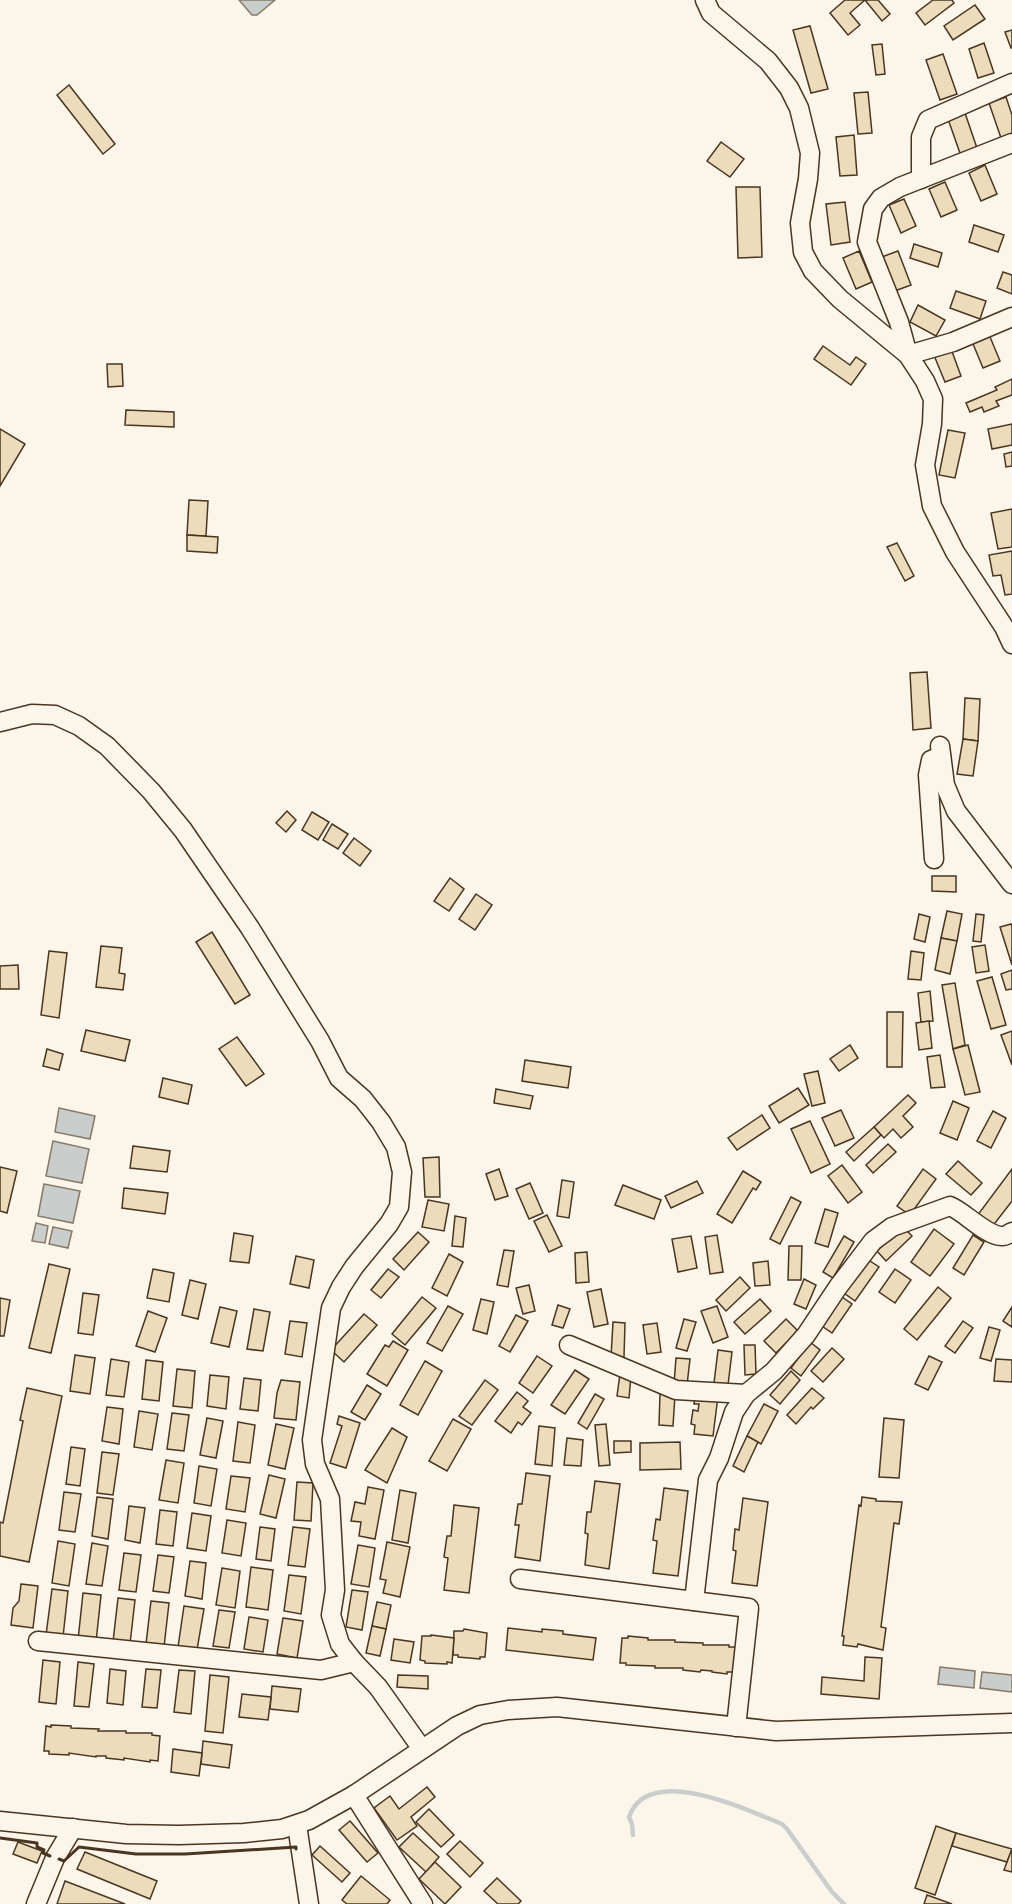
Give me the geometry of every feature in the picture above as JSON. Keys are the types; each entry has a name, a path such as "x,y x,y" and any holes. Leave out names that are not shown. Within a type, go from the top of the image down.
{"street":[{"path":"705,0 711,13 768,61 789,87 799,108 810,153 800,223 803,252 813,271 840,298 908,355 925,381 933,399 932,424 925,465 932,506 955,552 1004,627 1012,644"},
{"path":"921,179 921,137 928,120 1012,84"},
{"path":"908,355 899,322 867,242 873,209 881,198 900,187 1012,143"},
{"path":"908,355 953,342 1012,317"},
{"path":"0,722 32,714 55,715 79,726 107,746 151,791 183,830 250,928 320,1041 339,1078 363,1099 381,1122 396,1147 402,1172 399,1207 389,1224 354,1267 331,1308 312,1440 315,1464 330,1500 335,1590 331,1615 340,1644 378,1687 422,1749"},
{"path":"934,859 928,775 931,760 941,751 945,785 956,811 1012,884"},
{"path":"694,1601 708,1480 719,1458 734,1412 746,1394 774,1371 806,1335 838,1287 873,1241 892,1227 950,1206 958,1209 990,1232 1003,1236 1012,1232"},
{"path":"569,1345 676,1390 746,1394"},
{"path":"520,1579 749,1608 736,1727"},
{"path":"38,1641 321,1670 354,1662"},
{"path":"0,1821 126,1833 179,1835 244,1833 297,1825 354,1795 457,1726 480,1715 508,1710 557,1707 776,1731 1012,1723"},
{"path":"354,1795 423,1904"},
{"path":"297,1825 309,1904"},
{"path":"36,1904 55,1858 73,1828"}],"shaded area":[{"path":"239,0 275,0 257,15 252,15"},
{"path":"59,1108 95,1116 90,1139 55,1132"},
{"path":"53,1141 89,1149 82,1183 46,1176"},
{"path":"44,1184 80,1191 73,1223 38,1216"},
{"path":"36,1223 48,1226 45,1243 32,1241"},
{"path":"53,1227 72,1231 68,1248 49,1244"},
{"path":"940,1667 975,1671 974,1688 938,1684"},
{"path":"982,1672 1012,1675 1012,1692 980,1688"}],"building":[{"path":"845,0 865,0 850,13 860,25 848,35 830,13"},
{"path":"865,0 878,0 890,14 882,21"},
{"path":"933,0 952,0 954,3 925,25 916,13"},
{"path":"975,5 985,19 953,40 944,26"},
{"path":"810,26 828,89 811,93 793,30"},
{"path":"1012,30 1012,48 1011,48 1005,32"},
{"path":"984,43 994,73 978,78 969,49"},
{"path":"882,44 885,74 876,75 872,45"},
{"path":"943,54 957,94 940,100 926,60"},
{"path":"69,85 115,144 103,154 57,95"},
{"path":"868,92 872,133 858,134 854,93"},
{"path":"1006,97 1012,115 1012,135 1001,138 989,103"},
{"path":"965,113 978,151 961,156 948,119"},
{"path":"854,135 857,175 840,176 836,137"},
{"path":"721,142 744,159 730,177 707,161"},
{"path":"985,165 997,194 981,201 969,173"},
{"path":"945,182 957,210 941,217 929,189"},
{"path":"736,187 760,187 762,257 738,258"},
{"path":"904,199 916,226 901,233 889,205"},
{"path":"845,202 850,242 831,245 826,204"},
{"path":"974,225 1004,235 998,252 969,242"},
{"path":"914,244 942,253 938,267 910,258"},
{"path":"859,251 872,282 856,289 843,258"},
{"path":"898,251 911,285 892,292 879,258"},
{"path":"1003,272 1012,275 1012,294 997,288"},
{"path":"956,291 986,301 980,319 950,308"},
{"path":"918,305 945,320 936,336 910,322"},
{"path":"988,332 1000,361 983,368 971,339"},
{"path":"823,346 850,365 856,357 866,364 851,385 814,359"},
{"path":"950,346 961,376 945,382 933,353"},
{"path":"107,364 122,364 123,386 108,387"},
{"path":"1012,379 1012,395 996,401 999,406 984,412 982,407 970,412 966,403 997,390 995,387"},
{"path":"126,410 174,412 174,427 125,425"},
{"path":"1012,424 1012,445 992,449 988,429"},
{"path":"0,429 25,444 0,486"},
{"path":"948,430 965,433 955,478 939,475"},
{"path":"1012,452 1012,466 1006,467 1004,454"},
{"path":"189,500 208,501 206,536 187,535"},
{"path":"1012,509 1012,547 998,549 991,513"},
{"path":"187,535 218,537 217,553 187,551"},
{"path":"897,543 914,576 905,581 887,547"},
{"path":"1012,551 1012,594 1005,595 1001,575 993,576 989,555"},
{"path":"927,672 931,728 913,730 910,673"},
{"path":"965,698 980,699 978,741 963,739"},
{"path":"963,739 978,741 973,776 957,774"},
{"path":"287,811 296,820 286,832 276,823"},
{"path":"312,812 329,822 318,840 302,830"},
{"path":"332,824 348,834 338,849 323,840"},
{"path":"354,838 371,851 360,866 343,853"},
{"path":"932,876 956,876 956,892 932,891"},
{"path":"450,878 464,889 449,911 434,901"},
{"path":"476,894 492,905 475,930 459,919"},
{"path":"947,911 962,914 957,941 941,938"},
{"path":"919,914 930,917 925,942 914,939"},
{"path":"976,914 984,915 981,942 973,941"},
{"path":"1011,924 1012,927 1012,965 1000,927"},
{"path":"212,932 250,995 235,1004 196,942"},
{"path":"941,938 957,941 950,974 935,970"},
{"path":"985,945 989,971 976,973 972,947"},
{"path":"101,946 122,948 119,973 125,974 123,990 96,987"},
{"path":"49,951 67,953 59,1018 41,1015"},
{"path":"911,951 924,953 921,980 908,979"},
{"path":"18,965 19,989 0,989 0,966"},
{"path":"1012,970 1012,989 1006,990 1001,974"},
{"path":"992,977 1006,1025 991,1029 977,981"},
{"path":"955,983 965,1045 953,1049 942,985"},
{"path":"930,991 933,1021 921,1022 918,993"},
{"path":"887,1012 903,1012 902,1067 887,1067"},
{"path":"929,1021 932,1048 919,1050 916,1023"},
{"path":"86,1030 130,1040 125,1061 81,1051"},
{"path":"1012,1031 1012,1065 1001,1035"},
{"path":"237,1037 264,1074 246,1086 219,1049"},
{"path":"850,1045 858,1058 839,1071 830,1059"},
{"path":"968,1045 980,1092 965,1095 953,1049"},
{"path":"47,1049 63,1054 59,1070 43,1066"},
{"path":"940,1055 945,1087 931,1088 927,1057"},
{"path":"525,1060 571,1067 568,1088 522,1081"},
{"path":"818,1071 825,1103 812,1106 804,1074"},
{"path":"163,1078 192,1085 188,1104 159,1097"},
{"path":"798,1088 809,1105 779,1123 769,1106"},
{"path":"496,1089 533,1096 530,1109 494,1103"},
{"path":"908,1095 916,1103 903,1116 913,1127 901,1138 893,1129 884,1138 874,1127"},
{"path":"953,1101 969,1108 957,1140 940,1133"},
{"path":"841,1110 854,1138 835,1146 822,1118"},
{"path":"993,1111 1006,1118 991,1148 977,1141"},
{"path":"762,1115 770,1128 737,1150 728,1138"},
{"path":"810,1121 830,1164 811,1173 791,1129"},
{"path":"874,1127 881,1135 854,1161 846,1152"},
{"path":"888,1144 896,1152 873,1173 866,1165"},
{"path":"133,1146 170,1151 167,1172 130,1168"},
{"path":"439,1157 440,1197 425,1197 423,1158"},
{"path":"958,1161 982,1183 971,1195 946,1174"},
{"path":"842,1165 862,1192 848,1203 828,1176"},
{"path":"0,1167 17,1171 7,1213 0,1211"},
{"path":"499,1169 508,1196 495,1200 486,1174"},
{"path":"923,1169 936,1179 910,1215 897,1206"},
{"path":"1012,1169 1012,1201 992,1227 977,1216"},
{"path":"743,1171 761,1182 756,1190 753,1188 732,1223 717,1214"},
{"path":"562,1180 574,1182 569,1218 557,1216"},
{"path":"697,1181 703,1193 671,1208 665,1196"},
{"path":"530,1183 543,1213 529,1219 516,1189"},
{"path":"623,1185 661,1200 654,1219 615,1205"},
{"path":"124,1188 168,1193 165,1214 122,1208"},
{"path":"791,1197 801,1202 780,1244 770,1239"},
{"path":"428,1200 449,1204 444,1231 422,1227"},
{"path":"825,1209 838,1213 828,1247 815,1243"},
{"path":"547,1215 562,1246 549,1252 534,1221"},
{"path":"455,1216 466,1218 463,1247 452,1246"},
{"path":"934,1229 954,1244 930,1276 911,1262"},
{"path":"906,1230 912,1236 886,1261 877,1251 894,1235"},
{"path":"418,1232 429,1242 404,1270 393,1259"},
{"path":"234,1233 253,1236 249,1263 230,1261"},
{"path":"717,1235 723,1272 710,1274 705,1237"},
{"path":"973,1235 984,1242 964,1275 953,1268"},
{"path":"691,1236 697,1268 678,1272 672,1239"},
{"path":"844,1236 854,1242 833,1278 823,1272"},
{"path":"789,1246 802,1246 801,1280 788,1280"},
{"path":"504,1250 514,1251 508,1287 497,1285"},
{"path":"587,1252 589,1282 576,1283 575,1253"},
{"path":"449,1254 463,1262 447,1296 432,1288"},
{"path":"296,1256 314,1260 309,1288 290,1284"},
{"path":"867,1259 879,1267 855,1301 844,1293"},
{"path":"768,1261 770,1285 755,1286 753,1263"},
{"path":"49,1264 70,1269 51,1353 29,1348"},
{"path":"153,1269 174,1273 169,1302 147,1298"},
{"path":"388,1269 399,1277 381,1298 371,1290"},
{"path":"895,1269 911,1280 895,1303 879,1292"},
{"path":"740,1277 750,1288 726,1311 716,1300"},
{"path":"804,1279 816,1285 806,1309 794,1304"},
{"path":"190,1280 206,1284 198,1319 182,1315"},
{"path":"529,1285 535,1311 523,1314 516,1288"},
{"path":"938,1287 951,1298 917,1340 904,1329"},
{"path":"601,1289 608,1324 594,1327 587,1292"},
{"path":"83,1293 99,1295 93,1335 78,1333"},
{"path":"422,1297 436,1308 405,1345 392,1334"},
{"path":"842,1297 852,1304 832,1333 822,1326"},
{"path":"0,1298 10,1300 4,1336 0,1336"},
{"path":"481,1299 494,1302 487,1334 473,1330"},
{"path":"760,1299 771,1311 745,1334 734,1322"},
{"path":"558,1305 570,1309 563,1328 552,1325"},
{"path":"448,1306 463,1314 442,1351 427,1343"},
{"path":"717,1306 728,1337 713,1343 701,1311"},
{"path":"220,1307 237,1311 229,1347 211,1343"},
{"path":"1012,1307 1012,1327 1003,1321"},
{"path":"254,1309 270,1312 263,1351 247,1349"},
{"path":"148,1311 167,1318 155,1352 136,1346"},
{"path":"364,1314 377,1325 344,1362 331,1350"},
{"path":"516,1315 528,1321 510,1352 499,1346"},
{"path":"684,1319 696,1322 687,1351 676,1348"},
{"path":"786,1319 798,1331 776,1353 764,1341"},
{"path":"290,1321 307,1323 302,1357 285,1354"},
{"path":"963,1321 973,1328 955,1353 945,1346"},
{"path":"613,1322 625,1323 624,1357 611,1357"},
{"path":"657,1323 661,1352 647,1354 643,1325"},
{"path":"989,1327 1000,1330 991,1361 980,1358"},
{"path":"393,1341 408,1350 387,1386 367,1374 385,1345 389,1347"},
{"path":"810,1342 820,1350 801,1376 791,1368"},
{"path":"744,1345 755,1345 756,1374 745,1375"},
{"path":"832,1348 844,1359 823,1382 811,1371"},
{"path":"718,1350 732,1352 728,1385 714,1383"},
{"path":"75,1355 95,1358 90,1394 70,1391"},
{"path":"537,1356 552,1366 533,1393 519,1383"},
{"path":"929,1356 942,1362 928,1390 915,1384"},
{"path":"676,1358 690,1359 687,1385 674,1384"},
{"path":"111,1359 129,1362 124,1397 106,1395"},
{"path":"996,1359 1012,1360 1012,1382 994,1381"},
{"path":"146,1360 163,1362 159,1401 142,1399"},
{"path":"425,1361 442,1371 418,1415 400,1405"},
{"path":"177,1369 195,1371 192,1408 173,1406"},
{"path":"575,1370 589,1379 565,1414 551,1405"},
{"path":"791,1371 800,1380 780,1404 770,1395"},
{"path":"620,1374 631,1376 629,1398 617,1396"},
{"path":"210,1375 229,1377 226,1409 207,1406"},
{"path":"244,1378 261,1380 258,1411 240,1409"},
{"path":"281,1380 300,1382 296,1420 274,1418"},
{"path":"485,1380 498,1390 472,1425 459,1416"},
{"path":"367,1385 381,1394 365,1420 351,1412"},
{"path":"27,1388 62,1396 29,1562 0,1556 0,1522 3,1523 23,1421 20,1420"},
{"path":"812,1388 824,1398 813,1409 811,1407 796,1424 787,1415"},
{"path":"517,1392 528,1401 523,1407 531,1413 522,1425 518,1422 511,1433 495,1421"},
{"path":"696,1393 718,1396 713,1436 694,1434 695,1425 691,1424 693,1410 698,1411 699,1404 694,1404"},
{"path":"595,1394 604,1399 587,1429 578,1423"},
{"path":"660,1394 675,1395 673,1426 659,1425"},
{"path":"764,1404 778,1411 761,1444 747,1436"},
{"path":"107,1407 123,1409 119,1444 102,1441"},
{"path":"139,1411 158,1414 152,1450 134,1447"},
{"path":"172,1413 189,1415 184,1451 167,1449"},
{"path":"339,1416 360,1423 346,1468 330,1463 342,1426 337,1424"},
{"path":"207,1418 223,1421 216,1458 200,1455"},
{"path":"884,1418 904,1420 899,1478 879,1477"},
{"path":"453,1419 471,1429 447,1471 429,1461"},
{"path":"238,1422 255,1425 250,1463 233,1461"},
{"path":"276,1424 294,1428 285,1469 268,1465"},
{"path":"606,1424 610,1465 599,1466 595,1425"},
{"path":"539,1426 555,1428 552,1466 535,1464"},
{"path":"392,1428 407,1437 387,1483 365,1470"},
{"path":"747,1436 758,1442 744,1472 733,1466"},
{"path":"567,1438 583,1440 581,1466 564,1465"},
{"path":"614,1441 631,1441 631,1452 614,1453"},
{"path":"680,1442 681,1469 640,1470 640,1443"},
{"path":"71,1447 85,1449 80,1486 66,1484"},
{"path":"102,1452 119,1454 113,1495 97,1493"},
{"path":"166,1460 184,1463 178,1503 159,1500"},
{"path":"199,1466 217,1469 211,1506 194,1503"},
{"path":"526,1473 550,1476 540,1561 515,1557 519,1525 515,1525 518,1504 522,1504"},
{"path":"269,1475 285,1479 276,1518 260,1514"},
{"path":"231,1476 250,1478 245,1512 226,1509"},
{"path":"595,1481 620,1484 609,1569 585,1565 588,1534 585,1533 587,1512 591,1512"},
{"path":"297,1482 313,1483 311,1521 294,1520"},
{"path":"368,1487 384,1490 375,1539 359,1536 361,1522 351,1521 355,1502 365,1504"},
{"path":"664,1488 688,1491 678,1576 653,1573 657,1541 653,1540 656,1519 660,1520"},
{"path":"400,1490 416,1493 408,1543 392,1540"},
{"path":"64,1492 81,1494 75,1532 59,1530"},
{"path":"97,1497 113,1499 108,1539 92,1536"},
{"path":"862,1497 876,1499 876,1501 902,1502 899,1524 894,1523 881,1627 886,1628 883,1650 858,1644 857,1647 843,1645 844,1636 842,1636 859,1505 861,1506"},
{"path":"743,1498 768,1502 757,1586 732,1583 736,1551 733,1550 735,1529 739,1530"},
{"path":"454,1505 479,1508 469,1593 444,1590 448,1558 444,1557 447,1536 451,1536"},
{"path":"129,1506 145,1508 140,1543 125,1540"},
{"path":"160,1510 177,1512 173,1546 156,1544"},
{"path":"192,1513 211,1516 206,1551 187,1548"},
{"path":"227,1520 246,1523 241,1556 222,1553"},
{"path":"260,1527 275,1529 271,1561 256,1559"},
{"path":"293,1527 310,1529 305,1567 288,1565"},
{"path":"58,1541 75,1544 69,1586 52,1583"},
{"path":"387,1542 410,1547 400,1597 383,1593 386,1580 380,1579"},
{"path":"92,1543 108,1546 102,1586 86,1584"},
{"path":"358,1545 375,1548 369,1587 351,1584"},
{"path":"124,1553 141,1555 136,1592 119,1590"},
{"path":"158,1555 174,1557 169,1593 153,1591"},
{"path":"190,1561 206,1563 202,1599 185,1596"},
{"path":"251,1567 273,1570 268,1610 246,1607"},
{"path":"222,1568 240,1571 235,1608 216,1605"},
{"path":"289,1575 306,1577 301,1614 284,1611"},
{"path":"21,1584 38,1586 33,1628 11,1625 13,1608 19,1601"},
{"path":"52,1589 68,1591 63,1637 46,1635"},
{"path":"352,1590 368,1592 362,1630 346,1627"},
{"path":"83,1593 101,1595 96,1642 78,1640"},
{"path":"118,1598 135,1600 130,1644 113,1642"},
{"path":"151,1601 169,1603 164,1647 146,1644"},
{"path":"377,1602 391,1605 386,1629 372,1626"},
{"path":"184,1606 204,1609 197,1650 178,1647"},
{"path":"219,1610 235,1612 229,1648 213,1646"},
{"path":"249,1617 268,1620 263,1652 244,1649"},
{"path":"283,1618 303,1621 297,1658 277,1654"},
{"path":"372,1626 386,1629 380,1656 366,1653"},
{"path":"508,1628 542,1632 542,1629 563,1631 563,1634 596,1638 593,1660 506,1650"},
{"path":"464,1629 487,1633 485,1657 480,1657 480,1659 453,1655 454,1631"},
{"path":"422,1636 454,1638 452,1663 425,1663 420,1660"},
{"path":"628,1636 648,1638 648,1640 675,1640 675,1642 736,1647 734,1672 727,1672 727,1674 701,1670 700,1672 683,1670 683,1668 655,1668 655,1666 620,1663 622,1638 628,1638"},
{"path":"394,1639 414,1642 410,1663 391,1660"},
{"path":"865,1657 882,1658 879,1699 821,1694 822,1677 864,1681"},
{"path":"43,1660 60,1662 56,1704 39,1702"},
{"path":"78,1662 94,1664 89,1707 74,1706"},
{"path":"110,1669 126,1671 123,1705 107,1703"},
{"path":"146,1669 161,1670 157,1708 142,1707"},
{"path":"179,1670 195,1671 191,1714 174,1712"},
{"path":"210,1675 229,1677 223,1733 205,1731"},
{"path":"398,1675 428,1676 428,1689 397,1687"},
{"path":"272,1686 301,1689 298,1712 270,1709"},
{"path":"242,1694 271,1697 268,1720 239,1717"},
{"path":"51,1725 99,1729 98,1731 152,1733 152,1735 160,1736 158,1761 124,1758 124,1760 69,1753 69,1755 49,1754 49,1751 44,1751 46,1726 51,1727"},
{"path":"203,1741 232,1745 229,1768 201,1764"},
{"path":"173,1749 202,1753 199,1776 171,1772"},
{"path":"427,1787 435,1797 411,1817 417,1826 397,1840 374,1808 390,1796 399,1809"},
{"path":"429,1809 454,1835 441,1847 416,1822"},
{"path":"350,1821 378,1853 367,1862 339,1830"},
{"path":"936,1826 956,1833 935,1895 915,1888"},
{"path":"413,1833 439,1857 426,1872 399,1847"},
{"path":"956,1833 1012,1849 1007,1862 952,1846"},
{"path":"460,1841 483,1863 470,1877 447,1854"},
{"path":"18,1842 42,1851 37,1863 13,1854"},
{"path":"320,1846 350,1873 342,1882 312,1855"},
{"path":"1012,1849 1012,1872 1004,1870"},
{"path":"85,1852 157,1881 150,1899 77,1869"},
{"path":"435,1862 461,1887 445,1904 419,1879"},
{"path":"361,1876 390,1900 387,1904 347,1904 342,1900"},
{"path":"497,1878 521,1901 518,1904 498,1904 484,1891"},
{"path":"65,1881 125,1904 57,1904"},
{"path":"927,1895 952,1904 924,1904"}],"waterway":[{"path":"633,1835 629,1817 640,1801 656,1793 677,1791 723,1801 782,1824 832,1892 844,1904"}],"wall":[{"path":"0,1838 37,1843 37,1847 50,1856"},
{"path":"59,1859 64,1861 79,1847 136,1854 185,1854 296,1847 296,1849"}]}
